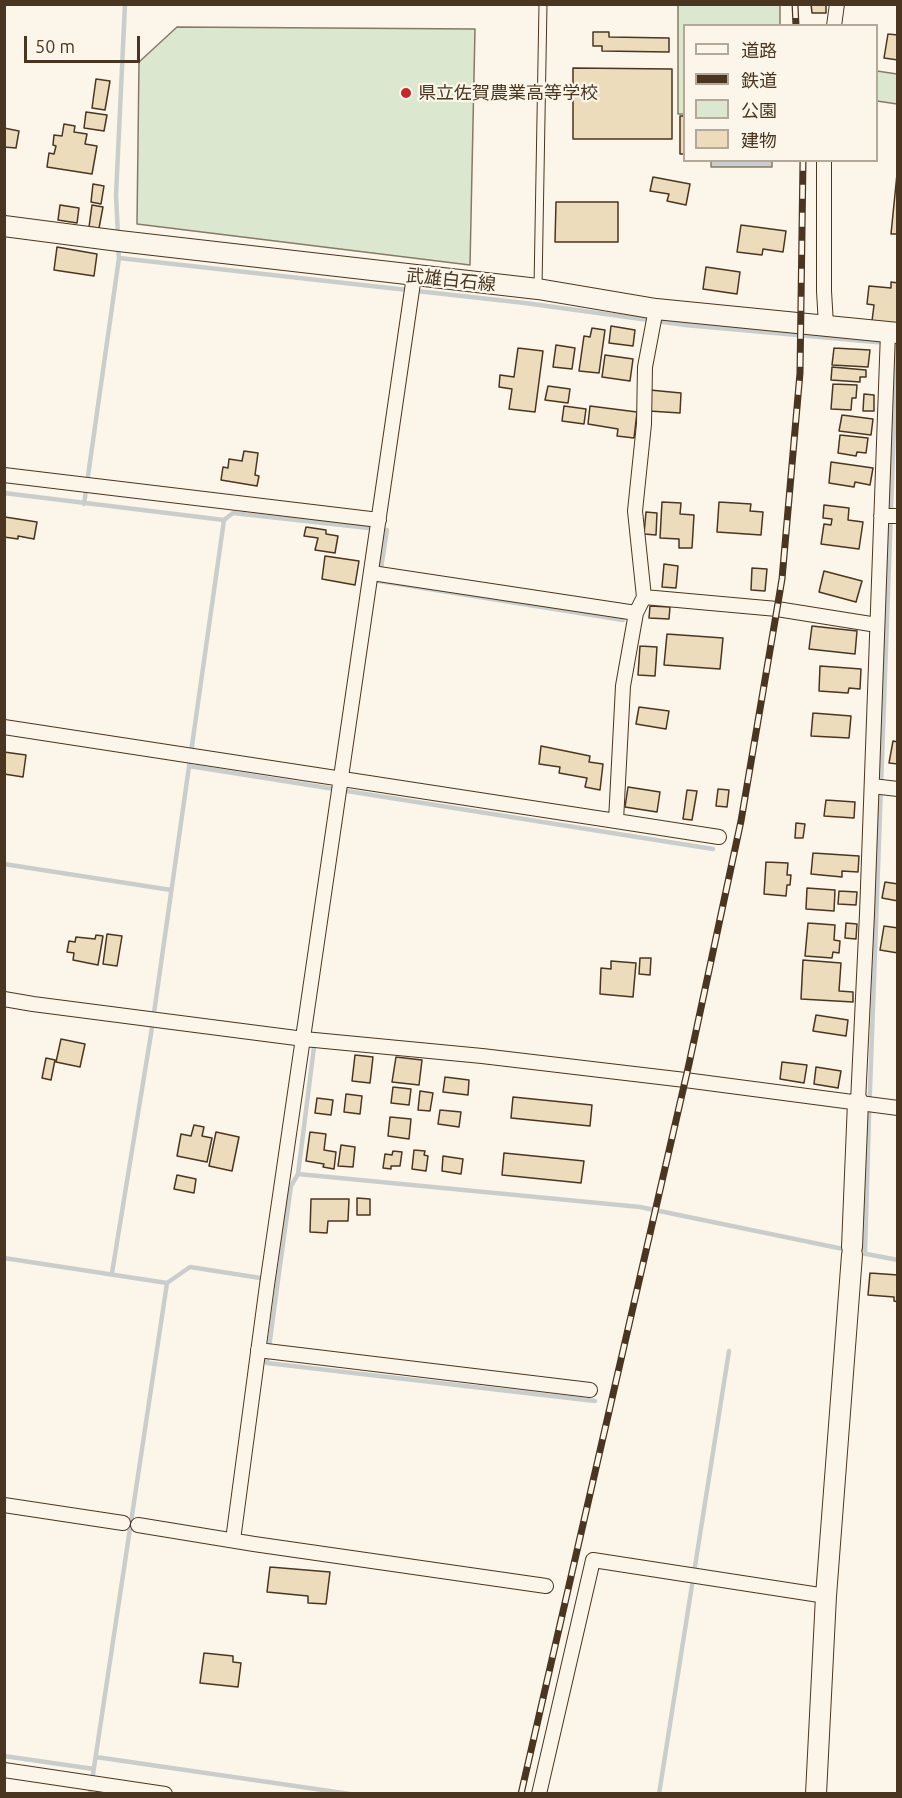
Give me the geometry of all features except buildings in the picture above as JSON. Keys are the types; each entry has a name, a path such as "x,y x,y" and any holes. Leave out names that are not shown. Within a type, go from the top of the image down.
{"main road":[{"name":"武雄白石線","path":"4,226 413,285 538,290 654,317 826,325 890,339"},
{"path":"816,1794 826,1596 852,1251 866,1103"}],"street":[{"path":"834,24 837,4"},
{"path":"824,162 826,325"},
{"path":"232,1540 266,1351 268,1279 341,786 378,574 379,526 413,285"},
{"path":"616,821 623,686 636,613 644,597 635,511 644,424 645,367 654,317"},
{"path":"866,1103 882,787 877,625 890,516 890,339"},
{"path":"4,475 379,526"},
{"path":"378,574 636,613"},
{"path":"644,597 777,609 877,625"},
{"path":"4,727 191,756 341,786 616,821 719,837"},
{"path":"4,999 304,1039 516,1060 897,1108"},
{"path":"266,1351 590,1390"},
{"path":"4,1505 123,1523"},
{"path":"138,1525 546,1586"},
{"path":"539,1794 593,1560 826,1596"},
{"path":"4,1770 165,1794"}],"lane":[{"path":"538,290 543,4"}],"green space":[{"path":"678,5 780,5 780,24 683,24 683,114 678,114"},
{"path":"177,27 475,29 470,265 137,224 139,62"},
{"path":"878,71 897,74 897,104 878,101"}],"shaded area":[{"path":"711,162 772,162 772,167 711,167"}],"waterway":[{"path":"118,236 116,195 125,4"},
{"path":"118,247 119,258 525,303 685,325 898,344"},
{"path":"84,504 119,258"},
{"path":"865,1253 897,344"},
{"path":"4,493 224,520 151,1034 112,1273"},
{"path":"224,520 233,513 387,530 379,581 623,620"},
{"path":"189,766 713,849"},
{"path":"4,864 171,890"},
{"path":"314,1047 298,1174 640,1207 848,1250"},
{"path":"276,1280 278,1280 291,1186 298,1174"},
{"path":"856,1252 898,1260"},
{"path":"4,1258 167,1283 90,1794"},
{"path":"167,1283 190,1267 267,1279"},
{"path":"278,1280 267,1363 595,1401"},
{"path":"659,1794 729,1351"},
{"path":"4,1756 94,1769"},
{"path":"96,1757 350,1794"}],"railway":[{"path":"795,4 796,24"},
{"path":"521,1794 689,1064 741,821 782,579 800,373 803,162"}],"place":[{"name":"県立佐賀農業高等学校","path":"406,93"}]}
